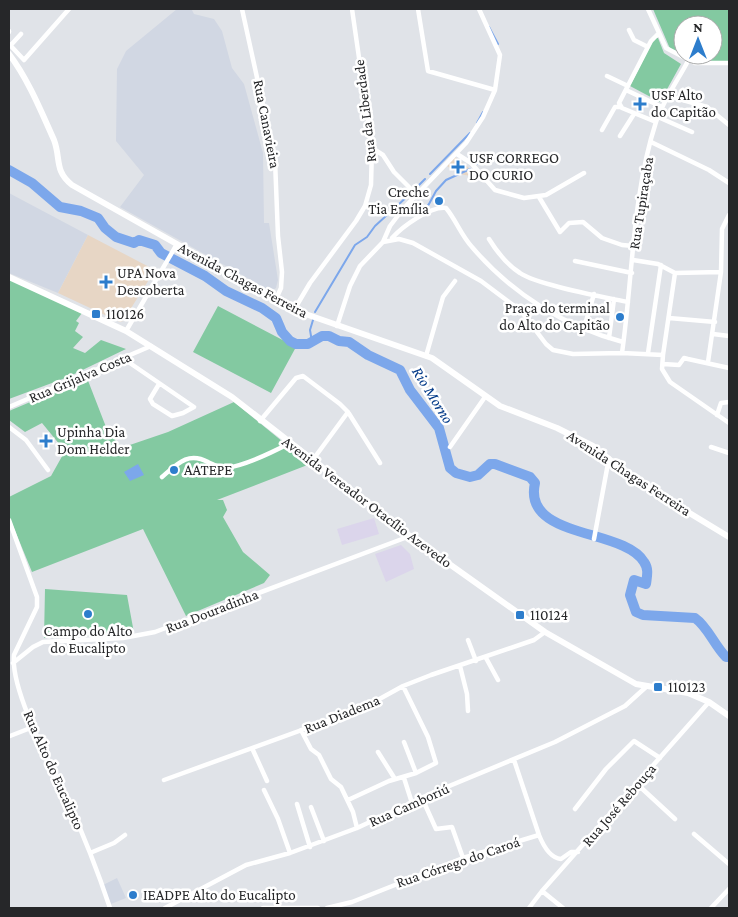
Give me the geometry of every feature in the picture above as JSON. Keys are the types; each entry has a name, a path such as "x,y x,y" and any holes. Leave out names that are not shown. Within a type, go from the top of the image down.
{"street":[{"path":"21,34 9,46 24,60 69,9"},
{"name":"Rua Canavieira","path":"242,9 275,160 278,236 282,272 281,288 276,299"},
{"name":"Rua da Liberdade","path":"294,310 310,283 365,206 371,185 372,148 352,9"},
{"path":"418,9 423,33 426,70 495,90"},
{"path":"337,326 355,275 383,242 390,226 456,154 483,118 495,90 500,55 479,9"},
{"path":"648,9 666,48 673,52"},
{"path":"628,30 634,40 648,48"},
{"path":"602,130 615,107 619,105 648,48 658,34"},
{"name":"Avenida Chagas Ferreira","path":"9,54 18,67 54,141 63,178 176,246 294,310 426,356 452,372 484,398 516,414 557,428 593,446 635,480 729,536"},
{"name":"Rua Tupiraçaba","path":"622,352 632,273 638,200 657,119 686,65"},
{"path":"607,76 662,108"},
{"path":"670,96 707,107 729,124"},
{"path":"619,105 634,114 657,119 692,132"},
{"path":"620,136 634,114"},
{"path":"651,142 709,170 729,183"},
{"path":"372,148 383,156 394,172 417,195"},
{"path":"456,154 472,163 494,190 524,198 539,197 584,173"},
{"path":"539,197 560,232 570,223 583,222 602,238 634,246"},
{"path":"383,242 434,210 446,208 460,232 492,268 547,310 584,328 623,342"},
{"path":"708,362 721,272 722,229 729,215"},
{"path":"392,238 413,244 481,280 521,311 542,340 554,350 573,354 622,352 663,355"},
{"path":"489,239 500,256 520,274 532,280 628,302"},
{"path":"126,331 176,246"},
{"path":"633,260 661,265 675,273 721,272"},
{"path":"575,261 632,273"},
{"path":"648,353 661,265"},
{"path":"675,273 663,355 664,374 670,382 729,423"},
{"name":"Avenida Vereador Otacílio Azevedo","path":"9,277 126,331 232,397 260,421 410,536 545,632 621,676 646,687 688,693 709,702 729,716"},
{"path":"426,356 442,297 455,281"},
{"path":"584,328 594,294"},
{"path":"609,338 614,299"},
{"path":"669,318 715,322"},
{"path":"713,334 729,336"},
{"name":"Rua Grijalva Costa","path":"9,407 151,346"},
{"path":"663,364 678,366 684,358 729,368"},
{"path":"124,359 194,407 183,414 172,416 153,404 150,399 159,384"},
{"path":"260,421 298,376 303,376 348,412 380,463"},
{"path":"450,447 484,398"},
{"path":"717,415 721,403 729,402"},
{"path":"312,460 348,412"},
{"path":"9,426 26,440 48,470"},
{"path":"162,477 178,463 191,456 200,458 215,467 227,467 273,452 290,443"},
{"path":"711,447 729,453"},
{"path":"594,539 609,458"},
{"path":"9,520 37,597 37,607 14,655 13,663"},
{"name":"Rua Douradinha","path":"13,663 43,642 123,638 155,632 410,536"},
{"name":"Rua Diadema","path":"164,780 365,707 403,686 534,640 545,632"},
{"path":"468,640 476,661"},
{"path":"486,658 498,680"},
{"name":"Rua Alto do Eucalipto","path":"13,663 18,685 33,727 90,853 110,908"},
{"path":"460,666 467,694 468,711"},
{"path":"348,800 395,779 416,774 436,762 428,737 403,686"},
{"name":"Rua Camboriú","path":"165,908 246,865 290,853 358,828 422,798 514,760 609,715 625,706 646,687"},
{"name":"Rua José Rebouça","path":"529,908 709,702"},
{"path":"10,736 33,727"},
{"path":"301,730 311,749 319,755 331,779 341,787 358,828"},
{"path":"575,809 606,769 634,740 660,758"},
{"path":"404,742 416,774"},
{"path":"252,748 267,781"},
{"path":"378,752 395,779"},
{"path":"514,760 538,835"},
{"path":"404,778 412,803"},
{"path":"637,784 675,819"},
{"path":"264,790 278,819 290,853"},
{"path":"422,798 436,829 452,827 463,858"},
{"path":"297,804 310,846"},
{"path":"311,807 324,841"},
{"path":"694,834 729,864"},
{"path":"90,853 114,843 125,835"},
{"name":"Rua Córrego do Caroá","path":"327,908 352,902 463,858 538,835 555,858 561,859 571,852 578,852"},
{"path":"711,908 729,889"},
{"path":"542,891 562,908"},
{"path":"263,908 318,908"}],"shaded area":[{"path":"177,9 192,10 194,14 214,19 222,31 232,68 244,84 263,153 264,223 269,223 278,280 276,288 273,290 269,290 120,207 144,175 116,141 117,69 126,51"},
{"name":"USF CORREGO DO CURIO","path":"455,157 469,168 471,176 459,174 447,166"},
{"path":"9,193 88,235 58,293 9,273"},
{"name":"UPA Nova Descoberta","path":"88,235 155,270 123,321 120,322 58,293"},
{"path":"374,518 379,534 342,545 337,529"},
{"path":"401,545 410,554 414,569 386,582 375,554"},
{"path":"117,878 126,898 111,904 103,885"}],"green space":[{"path":"653,9 729,9 729,64 723,64 723,15 673,15 673,52"},
{"path":"658,38 664,53 673,59 673,65 680,65 660,102 630,86 652,43"},
{"path":"9,279 82,313 76,321 79,323 75,331 83,337 73,348 85,353 101,340 126,349 68,377 9,399"},
{"path":"218,306 296,347 271,393 193,352"},
{"name":"AATEPE","path":"87,378 106,427 121,448 168,432 234,402 310,464 217,500 223,500 227,510 223,517 243,552 270,575 264,583 186,616 143,529 32,572 9,516 9,497 51,476 65,451 42,423 25,432 9,420 9,411"},
{"name":"Campo do Alto do Eucalipto","path":"45,589 127,595 134,633 44,638"}],"water":[{"path":"138,464 144,475 130,481 124,472"}],"waterway":[{"path":"489,27 498,44"},
{"path":"477,123 483,112"},
{"path":"430,174 470,133"},
{"path":"476,164 490,157"},
{"path":"408,211 411,214 424,210 436,191 446,180 470,169"},
{"name":"Rio Morno","path":"9,170 32,183 60,207 81,211 98,218 105,228 116,237 134,243 139,240 155,245 161,253 205,276 226,291 262,308 276,318 282,332 290,341 296,344 308,344 322,336 329,336 339,341 349,342 368,355 400,370 410,390 439,428 450,468 456,473 470,477 478,475 490,464 495,464 530,477 535,483 535,501 544,514 559,524 617,543 633,551 644,562 647,570 646,584 634,580 630,595 636,612 643,615 695,618 704,626 726,657 729,657"},
{"path":"416,188 425,179"},
{"path":"315,312 355,245 367,237 375,226 410,194"},
{"path":"312,342 310,330 313,320"}],"place":[{"name":"USF Alto do Capitão","path":"640,104"},
{"name":"USF CORREGO DO CURIO","path":"458,167"},
{"name":"Creche Tia Emília","path":"439,201"},
{"name":"UPA Nova Descoberta","path":"106,282"},
{"name":"110126","path":"96,314"},
{"name":"Praça do terminal do Alto do Capitão","path":"620,317"},
{"name":"Upinha Dia Dom Helder","path":"46,441"},
{"name":"AATEPE","path":"174,470"},
{"name":"Campo do Alto do Eucalipto","path":"88,614"},
{"name":"110124","path":"520,615"},
{"name":"110123","path":"658,687"},
{"name":"IEADPE Alto do Eucalipto","path":"133,895"}]}
